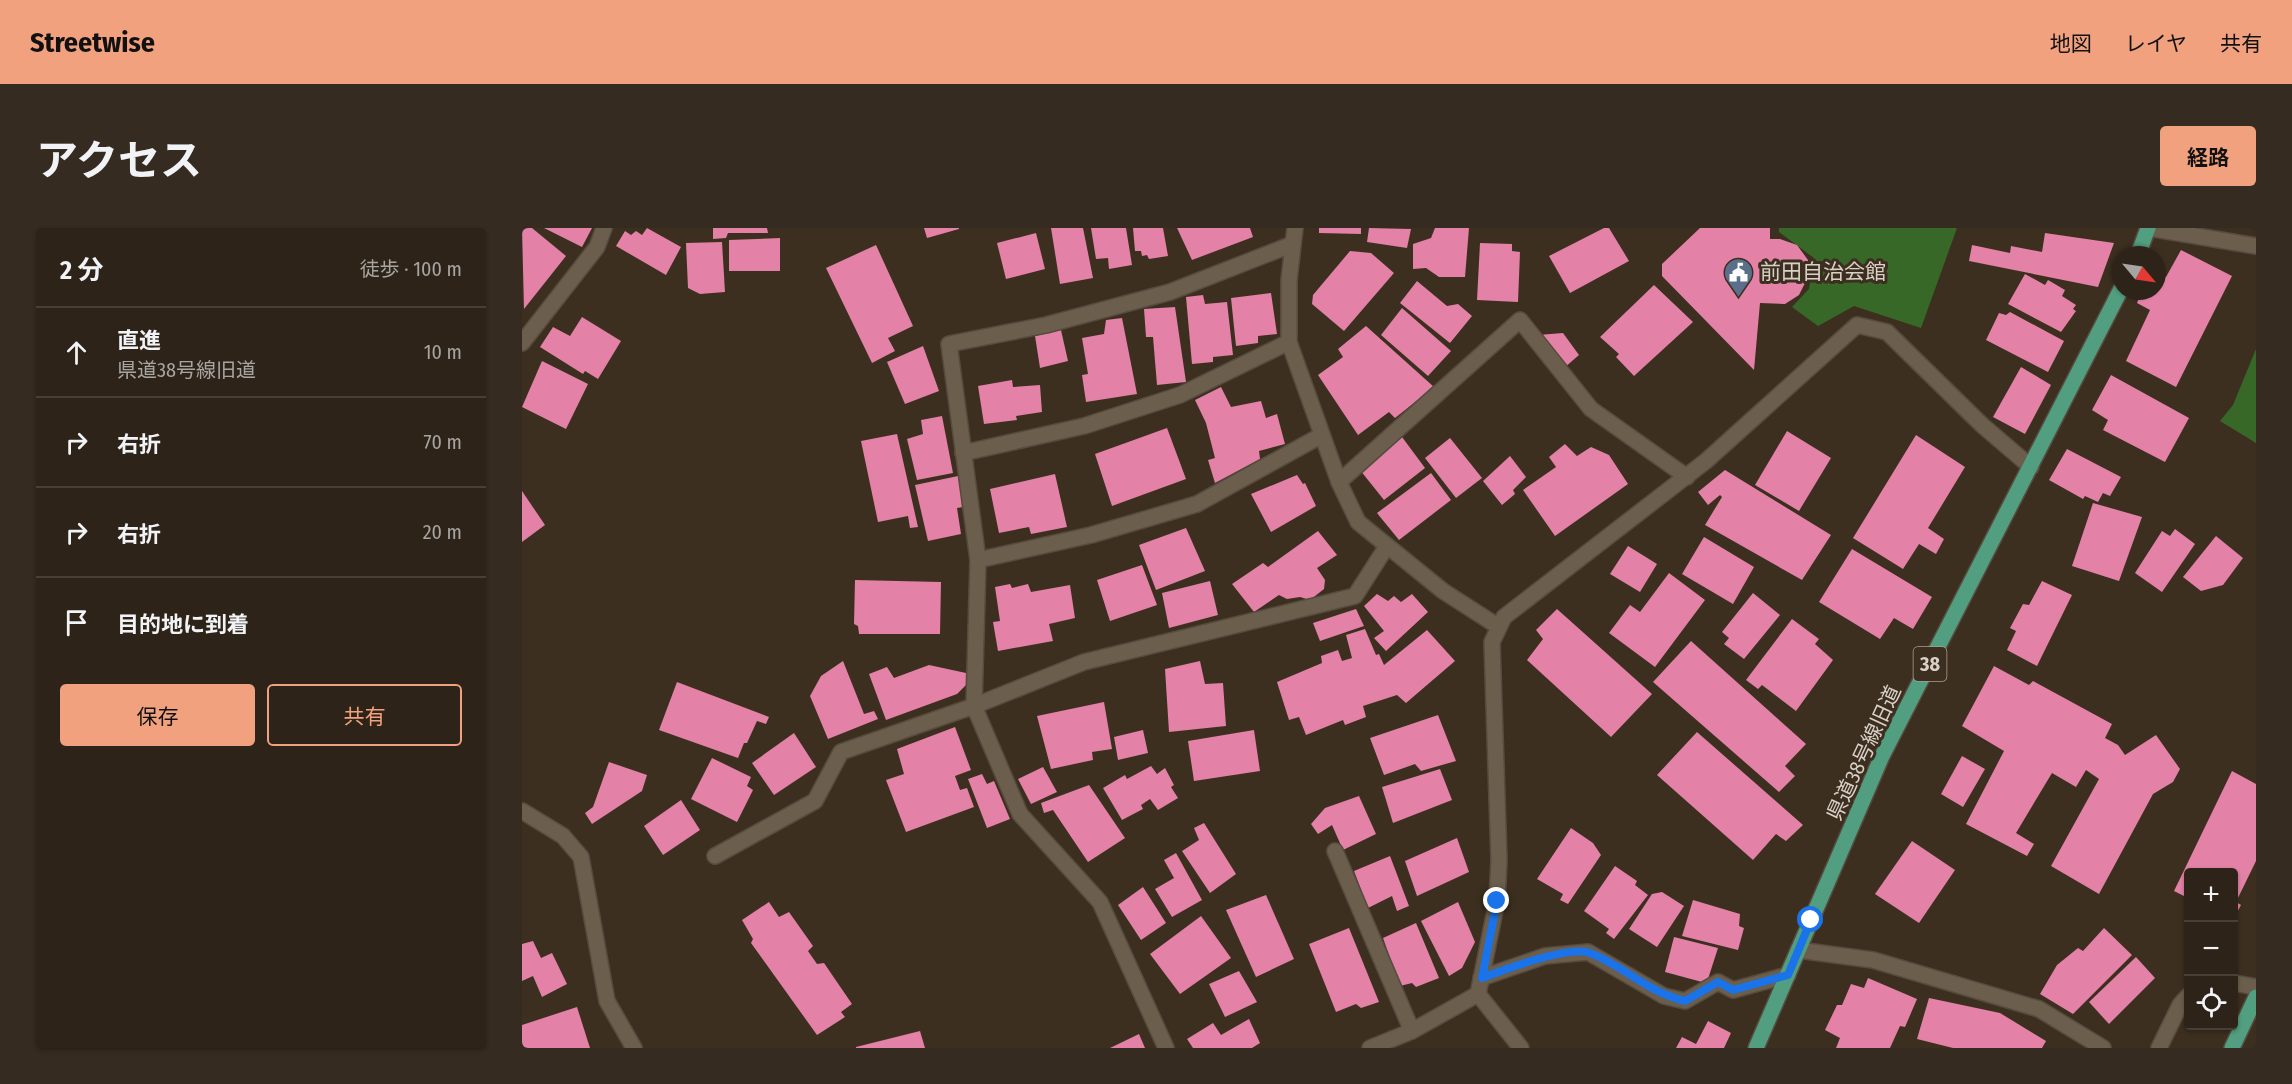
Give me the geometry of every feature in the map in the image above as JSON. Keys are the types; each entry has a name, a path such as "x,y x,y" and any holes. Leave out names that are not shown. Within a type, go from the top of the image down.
{"main road":[{"path":"2141,246 2148,228"},
{"name":"県道38号線旧道","path":"1756,1048 1882,756 2115,300"},
{"path":"2232,1048 2256,997"}],"street":[{"path":"522,343 597,246 604,228"},
{"path":"1295,228 1289,280 1289,342 1339,482 1358,522 1443,591 1499,627"},
{"path":"2148,228 2256,246"},
{"path":"1166,1048 1100,902 1020,814 974,706 978,560 949,344 1046,326 1170,292 1293,244"},
{"path":"1339,482 1520,320 1592,409 1687,477"},
{"path":"1370,1048 1412,1031 1478,994 1498,891 1492,642 1504,617 1687,477 1857,325 1887,332 1982,425 2031,467"},
{"path":"963,453 1084,426 1180,395 1289,342"},
{"path":"978,560 1091,535 1197,504 1322,435"},
{"path":"715,856 815,801 841,752 974,706 1084,662 1355,596 1387,546"},
{"path":"522,811 562,836 580,857 607,1001 634,1048"},
{"path":"1335,851 1412,1031"},
{"path":"1798,950 1873,960 2039,1009 2103,1048"},
{"path":"1482,978 1545,956 1588,952 1664,996 1685,1001 1718,982 1733,990 1788,975"},
{"path":"2238,983 2256,987"},
{"path":"1478,994 1521,1048"},
{"path":"2159,1048 2184,1000"}],"green space":[{"path":"1779,228 1957,228 1921,328 1854,306 1818,326 1792,307 1809,289 1814,258 1779,232"},
{"path":"2256,349 2256,443 2220,421 2233,405"}],"building":[{"path":"522,228 532,228 566,256 524,309"},
{"path":"544,228 592,228 582,247"},
{"path":"647,228 681,247 666,275 616,246 625,231 631,235 636,231 642,235"},
{"path":"713,228 767,228 768,233 728,233 726,238 713,239"},
{"path":"924,228 959,228 959,229 927,238"},
{"path":"1051,228 1083,228 1093,278 1060,284"},
{"path":"1091,228 1126,228 1132,265 1109,269 1108,258 1096,259"},
{"path":"1133,228 1163,228 1168,256 1149,259 1147,255 1142,256 1141,251 1135,251"},
{"path":"1177,228 1250,228 1253,237 1192,260"},
{"path":"1319,228 1361,228 1361,234 1319,233"},
{"path":"1369,228 1411,229 1407,248 1367,242"},
{"path":"1435,228 1469,228 1465,277 1439,277 1426,268 1413,269 1413,244 1431,238"},
{"path":"1604,228 1609,228 1629,261 1570,293 1549,256"},
{"name":"前田自治会館","path":"1700,228 1770,228 1770,239 1780,239 1797,245 1808,260 1808,277 1799,295 1785,304 1760,303 1754,370 1662,276 1662,264"},
{"path":"1036,233 1045,269 1006,279 997,243"},
{"path":"2045,233 2114,243 2098,287 1969,261 1972,245 2010,253 2011,246 2042,252"},
{"path":"780,238 780,271 729,271 729,240"},
{"path":"722,242 725,292 700,294 688,288 686,243"},
{"path":"1480,243 1512,244 1512,251 1520,252 1518,302 1477,300"},
{"path":"876,245 913,326 888,338 895,351 872,363 826,268"},
{"path":"2181,250 2232,276 2176,387 2126,361 2150,310 2137,303 2138,300 2166,300 2166,277"},
{"path":"1350,251 1371,253 1394,273 1344,331 1312,304 1313,295"},
{"path":"2025,274 2045,285 2048,280 2065,290 2062,296 2076,305 2073,309 2076,311 2061,332 2008,304"},
{"path":"1417,281 1447,306 1458,304 1472,316 1450,343 1400,303"},
{"path":"1654,285 1693,322 1634,376 1616,357 1619,354 1600,337"},
{"path":"1271,293 1277,334 1258,336 1258,343 1236,346 1231,298"},
{"path":"1203,295 1205,304 1227,302 1233,355 1213,357 1213,362 1192,364 1186,297"},
{"path":"1175,307 1186,382 1157,385 1153,337 1146,337 1144,309"},
{"path":"1402,308 1451,351 1428,376 1381,335"},
{"path":"2010,312 2064,341 2048,372 1986,340 1999,313 2006,315"},
{"path":"582,317 621,341 598,379 585,371 583,374 540,347 553,327 570,336"},
{"path":"1122,318 1137,394 1086,402 1082,375 1088,374 1082,338 1104,334 1106,320"},
{"path":"1366,326 1434,387 1395,418 1389,412 1358,435 1318,375 1343,357 1338,349"},
{"path":"1061,330 1068,361 1040,368 1035,336"},
{"path":"1563,333 1579,355 1564,368 1538,335"},
{"path":"923,346 939,391 905,404 887,362"},
{"path":"542,361 588,384 566,429 522,407"},
{"path":"2021,367 2051,385 2025,434 1993,417"},
{"path":"2111,375 2189,418 2165,462 2103,430 2108,420 2092,410"},
{"path":"1012,380 1013,387 1040,385 1042,412 1016,416 1017,420 984,424 978,386"},
{"path":"1221,387 1231,407 1261,401 1266,418 1277,414 1285,444 1259,451 1260,459 1215,483 1208,460 1215,458 1206,423 1195,400"},
{"path":"942,416 953,473 917,480 907,439 923,434 921,420"},
{"path":"1167,428 1186,479 1112,506 1095,454"},
{"path":"1787,431 1831,458 1799,511 1755,485"},
{"path":"897,434 918,527 910,528 908,516 878,522 861,441"},
{"path":"1916,435 1965,467 1928,528 1944,539 1936,554 1919,544 1903,569 1853,538"},
{"path":"1402,437 1425,468 1384,500 1360,470"},
{"path":"1450,438 1482,478 1456,498 1425,458"},
{"path":"1565,444 1577,456 1591,447 1609,455 1628,484 1555,536 1523,490 1556,467 1549,457"},
{"path":"2067,449 2121,477 2110,496 2103,493 2098,502 2085,496 2083,499 2049,480"},
{"path":"1510,456 1526,477 1513,490 1515,494 1502,505 1483,481"},
{"path":"1725,470 1831,535 1802,580 1705,525 1722,497 1720,495 1708,505 1698,492"},
{"path":"1431,473 1451,500 1399,540 1377,513"},
{"path":"1055,474 1067,527 1031,534 1029,527 999,533 990,489"},
{"path":"1297,475 1303,484 1305,483 1316,506 1271,532 1251,494"},
{"path":"958,476 963,507 957,508 961,534 928,541 915,485"},
{"path":"522,491 545,525 522,542"},
{"path":"2093,503 2142,517 2119,581 2072,566"},
{"path":"1186,528 1205,571 1156,590 1139,545"},
{"path":"2175,529 2195,544 2162,592 2135,573 2162,531 2170,536"},
{"path":"1318,531 1337,555 1317,568 1325,580 1324,589 1310,600 1300,597 1287,599 1279,595 1254,612 1232,584 1263,563 1268,567"},
{"path":"2216,536 2243,558 2223,585 2201,591 2183,577"},
{"path":"1704,537 1754,567 1733,604 1682,574"},
{"path":"1628,546 1657,564 1640,592 1610,574"},
{"path":"1852,549 1932,597 1913,629 1894,618 1880,639 1819,602"},
{"path":"1142,565 1157,605 1110,621 1097,580"},
{"path":"1669,573 1705,600 1655,667 1609,633 1630,605 1640,612"},
{"path":"855,580 941,582 940,634 859,634 858,626 854,624"},
{"path":"1210,581 1218,615 1169,628 1162,593"},
{"path":"2042,581 2072,595 2037,666 2007,650 2016,631 2010,628 2023,604 2029,605"},
{"path":"1010,584 1012,588 1028,584 1031,592 1070,585 1075,618 1049,624 1053,641 998,651 993,622 1000,621 995,587"},
{"path":"1753,593 1780,615 1744,659 1724,644 1729,638 1722,632"},
{"path":"1377,594 1388,601 1394,596 1401,602 1412,594 1428,612 1386,651 1374,638 1384,631 1364,606"},
{"path":"1356,609 1364,626 1320,641 1313,623"},
{"path":"1557,609 1652,694 1611,737 1527,660 1543,639 1536,630"},
{"path":"1792,619 1819,639 1815,644 1833,660 1796,711 1762,685 1758,689 1746,680"},
{"path":"1365,629 1376,655 1379,654 1384,665 1427,630 1455,661 1406,703 1397,695 1363,706 1366,717 1345,725 1343,720 1306,735 1299,717 1289,720 1277,682 1322,663 1321,656 1338,650 1342,661 1352,658 1346,635"},
{"path":"1691,641 1806,744 1785,766 1795,776 1779,792 1653,682"},
{"path":"843,661 864,714 874,711 878,719 828,739 810,696 821,676"},
{"path":"1200,661 1205,684 1223,683 1226,726 1169,732 1165,669"},
{"path":"929,665 966,673 966,685 957,694 886,720 869,674 887,667 894,678"},
{"path":"1994,666 2029,685 2033,681 2112,724 2105,738 2118,745 2125,755 2156,735 2180,769 2173,782 2153,794 2099,894 2051,866 2099,779 2086,770 2076,787 2052,773 2016,833 2034,844 2027,856 1966,824 2004,751 1962,726"},
{"path":"677,682 769,717 766,724 757,721 738,758 659,730"},
{"path":"1104,702 1112,749 1092,752 1093,760 1051,769 1037,716"},
{"path":"1438,715 1456,761 1421,771 1415,764 1384,775 1370,738"},
{"path":"955,727 971,770 955,776 960,790 967,788 974,807 906,832 886,780 904,774 897,749"},
{"path":"1143,730 1148,753 1118,760 1114,737"},
{"path":"1254,730 1260,771 1194,781 1188,741"},
{"path":"1697,732 1803,825 1786,841 1776,834 1753,860 1657,775"},
{"path":"794,733 816,767 774,795 752,763"},
{"path":"1962,756 1985,769 1963,807 1941,794"},
{"path":"712,758 751,777 747,786 753,790 737,822 691,799"},
{"path":"609,762 647,775 642,791 592,824 585,813 593,807"},
{"path":"1151,766 1157,774 1165,768 1174,785 1171,787 1178,798 1158,810 1150,799 1141,805 1143,809 1122,820 1103,788 1125,775 1127,779"},
{"path":"1043,767 1057,792 1031,804 1018,779"},
{"path":"1440,769 1452,800 1393,823 1382,787"},
{"path":"2232,771 2256,784 2256,861 2238,898 2238,868 2185,868"},
{"path":"982,774 987,784 994,781 1010,819 987,828 968,779"},
{"path":"1089,785 1125,838 1088,862 1053,810 1044,813 1041,803"},
{"path":"1359,796 1376,834 1343,850 1332,825 1318,834 1311,824 1325,808"},
{"path":"681,800 700,830 663,855 644,826"},
{"path":"1204,823 1236,874 1210,893 1182,851 1199,840 1194,828"},
{"path":"1571,828 1593,843 1601,855 1568,904 1560,900 1563,894 1537,879"},
{"path":"1457,838 1469,872 1417,896 1405,861"},
{"path":"1912,841 1955,870 1919,923 1875,894"},
{"path":"1176,853 1202,900 1172,917 1155,889 1174,878 1164,860"},
{"path":"1390,856 1409,906 1397,911 1392,896 1368,908 1354,871"},
{"path":"1615,866 1637,881 1635,885 1648,895 1614,939 1606,933 1609,929 1584,911"},
{"path":"2184,870 2184,896 2174,891"},
{"path":"1143,887 1166,923 1141,940 1118,905"},
{"path":"1662,892 1684,906 1657,947 1629,929 1652,894"},
{"path":"1266,895 1294,959 1256,977 1226,910"},
{"path":"1693,900 1740,914 1739,926 1744,928 1738,950 1682,936"},
{"path":"769,902 779,917 789,912 813,946 808,951 817,964 824,963 852,1004 841,1012 845,1017 817,1035 751,943 753,939 742,920"},
{"path":"1458,902 1475,942 1462,968 1449,976 1421,921"},
{"path":"1201,916 1231,958 1180,994 1150,954"},
{"path":"1416,923 1439,978 1416,987 1412,983 1400,986 1383,938"},
{"path":"1349,928 1379,1002 1361,1008 1356,1004 1336,1012 1309,944"},
{"path":"2104,928 2132,955 2073,1014 2040,994 2057,965 2078,948 2083,951"},
{"path":"1674,937 1718,948 1708,979 1702,982 1665,972"},
{"path":"533,941 541,958 552,953 567,984 542,997 533,976 522,981 522,944"},
{"path":"2136,957 2155,978 2109,1024 2089,1002"},
{"path":"1239,971 1257,1002 1225,1017 1209,984"},
{"path":"1868,978 1917,999 1905,1027 1900,1026 1890,1048 1836,1048 1840,1038 1825,1030 1837,1005 1842,1005 1851,984 1864,988"},
{"path":"1929,998 2000,1013 2046,1041 2042,1048 1953,1048 1917,1039"},
{"path":"577,1007 590,1048 522,1048 522,1025"},
{"path":"1249,1019 1260,1043 1252,1048 1193,1048 1187,1039 1213,1023 1221,1035"},
{"path":"1708,1021 1731,1033 1724,1048 1676,1048 1682,1037 1696,1044"},
{"path":"920,1031 925,1048 856,1048 856,1047"},
{"path":"1139,1034 1145,1048 1110,1048"}],"place":[{"name":"前田自治会館","path":"1739,298"}],"route":[{"path":"1497,901 1482,978 1545,956 1588,952 1664,996 1685,1001 1718,982 1733,990 1788,975 1811,920"}]}
